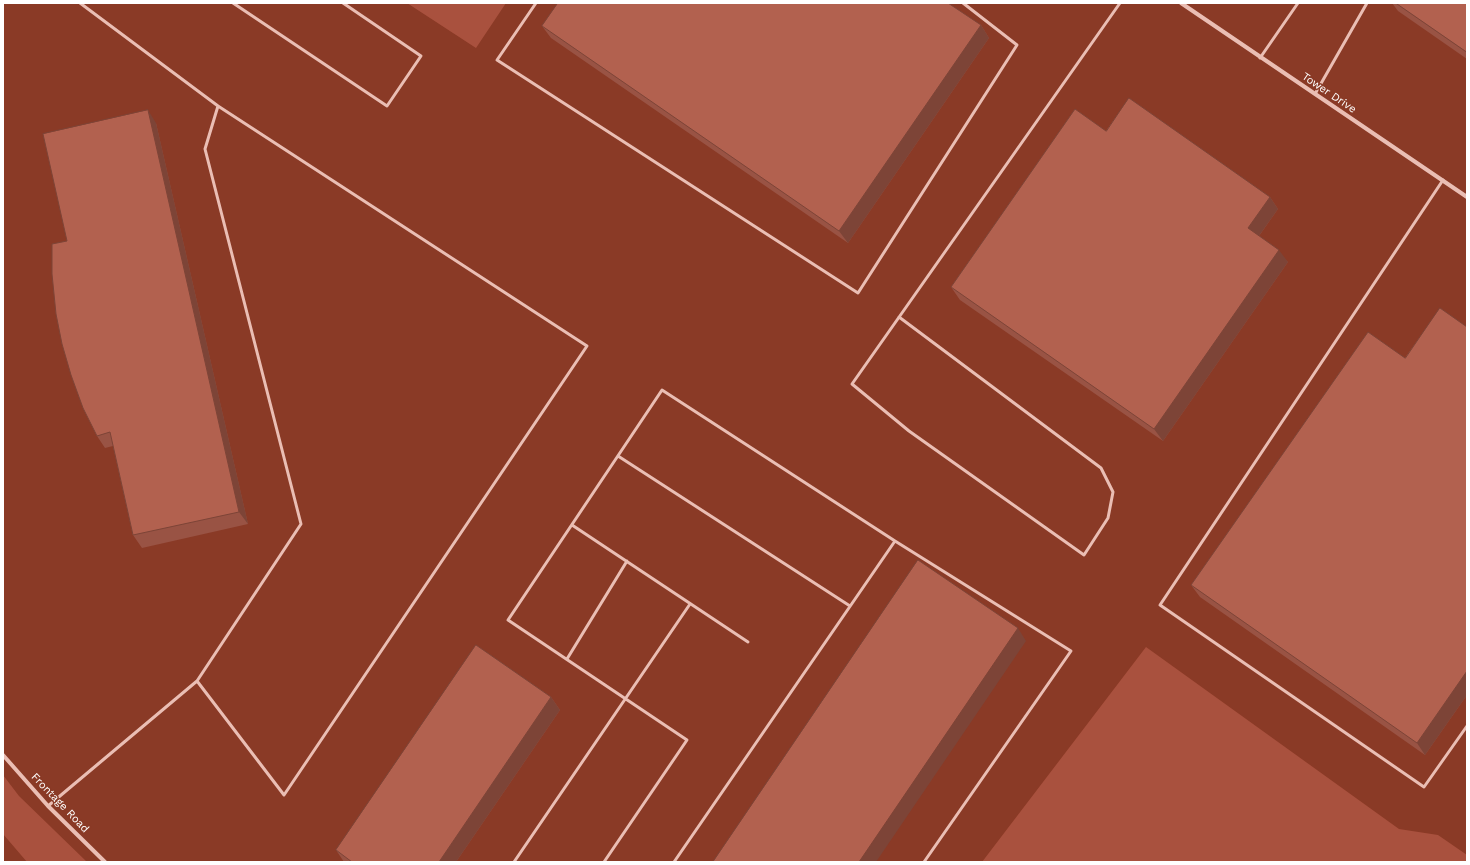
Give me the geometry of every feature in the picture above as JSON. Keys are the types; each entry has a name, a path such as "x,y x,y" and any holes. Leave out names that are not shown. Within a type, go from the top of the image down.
{"street":[{"name":"Tower Drive","path":"1181,3 1467,197"},
{"name":"Frontage Road","path":"3,755 48,806 105,862"}],"lane":[{"path":"80,3 218,106 587,346 284,795 197,681"},
{"path":"233,3 387,106 421,56 343,3"},
{"path":"536,3 497,60 858,293 1017,46 963,3"},
{"path":"899,317 1101,468 1113,492 1108,518 1084,555 909,431 852,384 899,317 1120,3"},
{"path":"1260,58 1298,3"},
{"path":"1315,94 1367,3"},
{"path":"48,806 197,681 301,524 205,149 218,106"},
{"path":"1443,180 1160,605 1424,787 1467,726"},
{"path":"604,862 687,740 508,620 662,390 895,541 1071,651 924,862"},
{"path":"618,456 850,606"},
{"path":"572,525 748,642"},
{"path":"674,862 895,541"},
{"path":"567,659 627,561"},
{"path":"514,862 690,604"}],"shaded area":[{"path":"407,3 506,3 476,48"},
{"path":"1146,647 1399,829 1438,835 1467,855 1467,862 982,862"},
{"path":"3,775 19,796 87,862 27,862 3,834"}],"building":[{"path":"558,3 948,3 981,25 839,231 542,26"},
{"path":"1396,3 1467,3 1467,52"},
{"path":"1129,98 1270,197 1248,228 1279,250 1154,429 951,287 1075,109 1106,131"},
{"path":"148,110 239,512 133,535 110,432 97,436 83,408 62,344 56,314 52,274 52,244 67,241 43,134"},
{"path":"1440,308 1467,327 1467,671 1417,743 1191,585 1368,332 1405,358"},
{"path":"918,560 1018,628 859,862 713,862"},
{"path":"476,645 551,697 439,862 352,862 336,850"}]}
